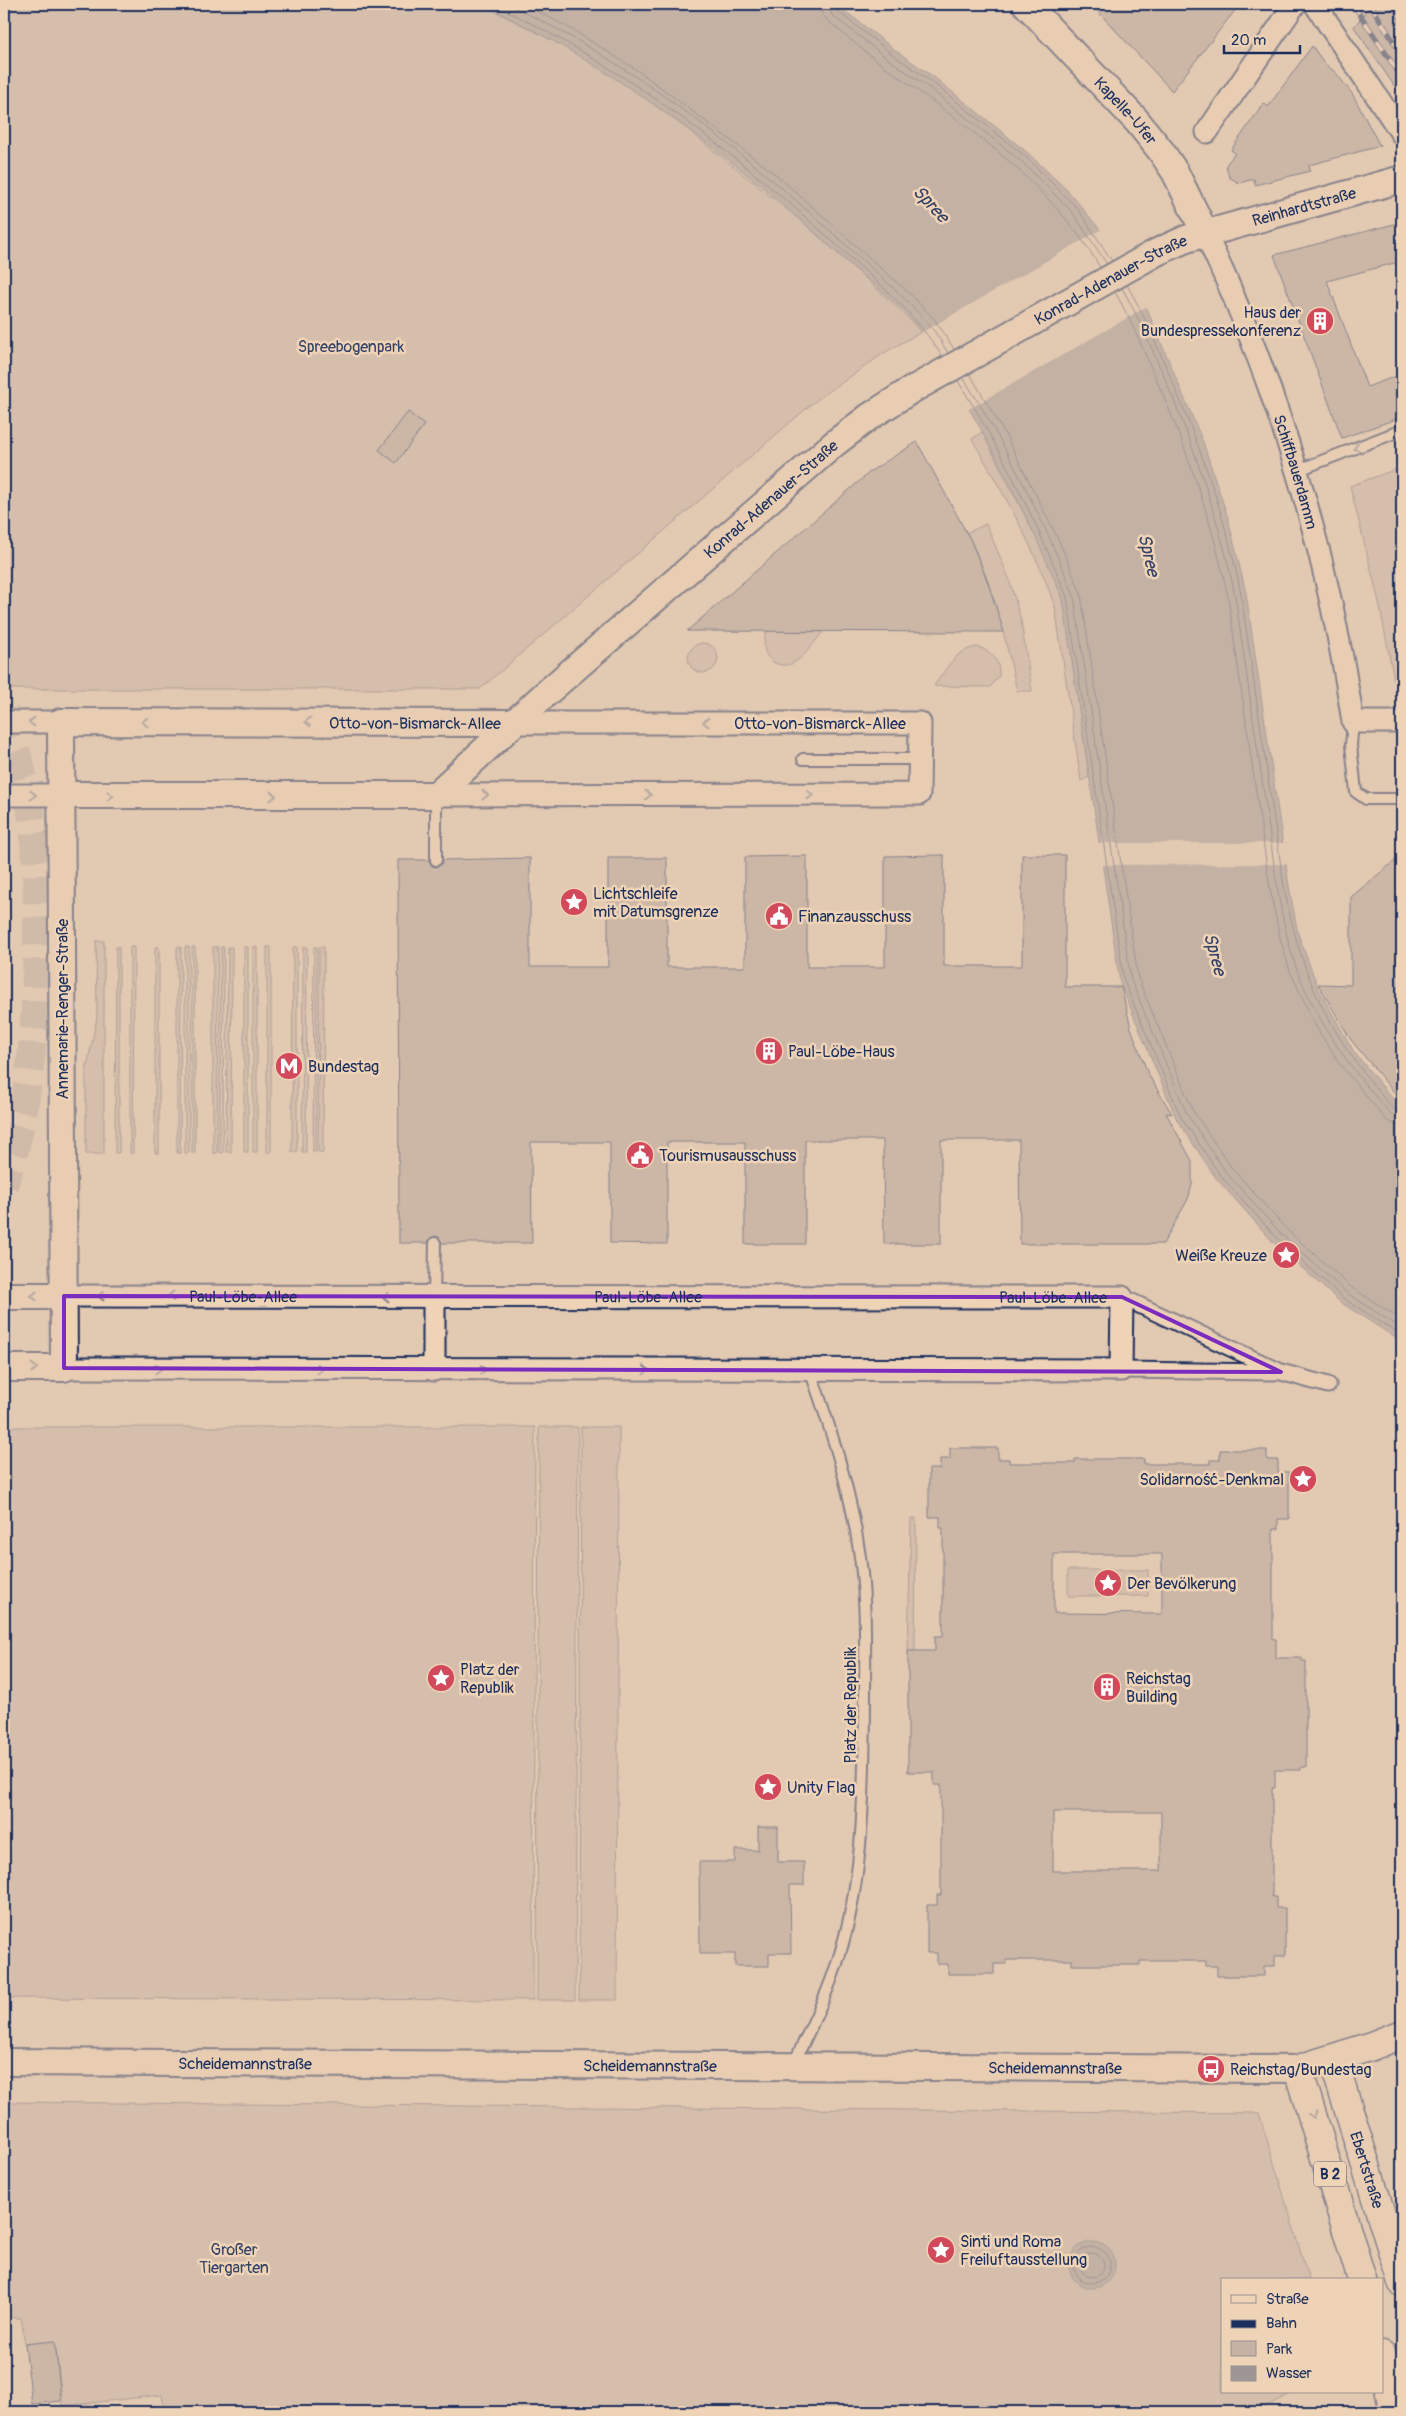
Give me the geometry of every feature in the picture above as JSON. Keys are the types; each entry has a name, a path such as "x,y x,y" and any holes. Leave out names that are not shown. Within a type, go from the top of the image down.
{"main road":[{"path":"1298,2069 1333,2059 1402,2034"},
{"name":"Ebertstraße","path":"1333,2059 1402,2282"},
{"name":"B 2","path":"1298,2069 1361,2278"},
{"path":"1384,2364 1394,2412"}],"street":[{"name":"Kapelle-Ufer","path":"1026,4 1137,121 1161,151 1176,172 1205,233"},
{"path":"1207,132 1295,4"},
{"path":"1315,4 1402,134"},
{"name":"Reinhardtstraße","path":"1205,233 1402,179"},
{"name":"Konrad-Adenauer-Straße","path":"436,795 514,723 835,443 869,417 908,392 1157,252 1205,233"},
{"name":"Schiffbauerdamm","path":"1205,233 1223,271 1262,368 1296,471 1319,552 1341,646 1354,722"},
{"name":"Otto-von-Bismarck-Allee","path":"4,722 920,723 919,794 4,795"},
{"name":"Annemarie-Renger-Straße","path":"61,722 64,1368"},
{"path":"1354,722 1402,722"},
{"name":"Paul-Löbe-Allee","path":"4,1296 1122,1297 1121,1370"},
{"path":"434,1297 434,1370"},
{"path":"1122,1297 1282,1372 1328,1385"},
{"path":"4,1368 1282,1372"},
{"name":"Scheidemannstraße","path":"4,2062 1298,2069"}],"lane":[{"path":"1296,471 1402,430"},
{"path":"1354,722 1351,745 1356,792 1366,799 1402,799"},
{"path":"803,759 920,759"},
{"path":"436,795 436,860"},
{"path":"434,1297 435,1244"},
{"name":"Platz der Republik","path":"793,2066 833,1974 846,1927 862,1832 865,1765 864,1593 859,1545 834,1437 810,1370"}],"highlighted area":[{"path":"64,1296 1122,1297 1281,1372 1143,1370 64,1368"}],"green space":[{"name":"Spreebogenpark","path":"4,4 481,4 563,46 630,87 687,129 806,225 896,306 921,332 884,353 814,402 480,689 4,689"},
{"path":"982,432 1043,551 1063,599 1089,777 1081,781 1055,607 1028,542 1007,500 972,439"},
{"path":"1402,467 1402,680 1394,680 1379,602 1350,486"},
{"path":"986,524 1009,578 1021,621 1032,691 1017,691 1003,630 991,591 967,533"},
{"path":"766,631 823,632 801,657 789,665 780,665 772,661 765,651"},
{"path":"703,643 713,648 718,658 713,668 703,673 693,668 688,658 693,648"},
{"path":"978,647 992,654 997,662 999,676 990,687 934,686 957,656"},
{"path":"96,941 104,941 104,1154 86,1154 86,1072 97,1017"},
{"path":"116,947 119,947 119,1153 115,1153"},
{"path":"130,947 134,947 133,1153 130,1153"},
{"path":"155,947 159,947 159,1153 155,1153"},
{"path":"177,947 181,947 180,1153 177,1153"},
{"path":"185,947 189,947 189,1153 185,1153"},
{"path":"192,947 195,947 195,1153 192,1153"},
{"path":"213,947 218,947 217,1153 213,1153"},
{"path":"221,947 224,947 223,1153 219,1152"},
{"path":"228,947 232,947 231,1152 226,1152"},
{"path":"244,947 248,947 248,1152 244,1152"},
{"path":"253,947 257,947 257,1152 253,1152"},
{"path":"267,947 271,947 271,1152 267,1152"},
{"path":"293,947 297,947 297,1152 292,1152"},
{"path":"303,947 307,947 306,1152 302,1152"},
{"path":"314,947 317,947 316,1152 313,1152"},
{"path":"319,947 324,947 323,1152 318,1152"},
{"name":"Platz der Republik","path":"4,1427 535,1427 533,2000 4,1998"},
{"path":"539,1427 578,1427 575,2000 537,2000"},
{"path":"581,1427 619,1427 617,2000 579,2000"},
{"path":"911,1518 916,1518 915,1651 908,1651"},
{"path":"1068,1570 1148,1570 1148,1596 1068,1596"},
{"name":"Großer Tiergarten","path":"4,2102 1259,2113 1308,2278 1221,2278 1221,2394 1289,2394 1256,2412 165,2412 162,2395 63,2406 55,2341 25,2344 21,2318 4,2317"}],"water":[{"name":"Spree","path":"481,4 836,4 895,50 935,78 1028,153 1069,192 1101,231 1146,307 1203,442 1228,518 1246,593 1289,886 1298,934 1319,990 1354,1052 1402,1110 1402,1342 1340,1302 1273,1242 1216,1178 1177,1120 1120,983 1063,599 1038,542 996,458 966,403 922,333 914,322 884,293 800,219 715,149 625,85 530,29"},
{"path":"1088,2242 1096,2242 1105,2246 1111,2252 1115,2265 1111,2278 1105,2284 1096,2288 1088,2288 1079,2284 1073,2278 1069,2269 1069,2261 1073,2252 1079,2246"}],"pier":[{"path":"1102,229 1148,306 967,410 919,334"},
{"path":"1096,843 1285,843 1288,864 1100,865"}],"building":[{"path":"1091,4 1240,4 1172,91"},
{"path":"1371,4 1402,4 1402,97 1354,27"},
{"path":"1312,46 1325,64 1336,73 1353,95 1380,146 1309,165 1310,171 1255,185 1254,179 1239,183 1229,177 1226,165 1235,153 1231,150 1264,103 1268,107"},
{"name":"Haus der Bundespressekonferenz","path":"1402,222 1402,261 1327,281 1367,387 1402,374 1402,417 1342,438 1274,255"},
{"path":"408,412 424,425 396,463 379,450"},
{"path":"917,442 970,539 987,580 1004,632 687,631 871,471"},
{"name":"Paul-Löbe-Haus","path":"944,855 944,966 1022,966 1022,855 1065,855 1065,987 1121,987 1131,1028 1148,1074 1172,1114 1166,1113 1192,1161 1192,1185 1188,1199 1163,1244 1020,1244 1019,1140 941,1140 941,1244 884,1244 883,1140 805,1140 805,1244 745,1244 745,1142 667,1142 667,1244 610,1243 610,1142 531,1142 532,1243 442,1243 439,1237 435,1236 429,1239 428,1243 399,1243 398,860 429,860 432,866 436,867 442,864 443,860 530,858 530,967 608,967 608,858 667,858 667,967 745,967 745,857 807,856 807,967 885,967 885,856"},
{"path":"1402,855 1402,1102 1351,1040 1318,984 1351,985 1351,897"},
{"name":"Reichstag Building","path":"950,1448 998,1448 998,1459 1009,1459 1009,1463 1075,1463 1075,1459 1144,1459 1144,1464 1210,1464 1210,1460 1220,1460 1220,1450 1267,1450 1267,1460 1278,1460 1278,1472 1289,1472 1289,1519 1278,1519 1278,1529 1273,1529 1273,1639 1276,1639 1276,1658 1302,1658 1302,1661 1306,1661 1306,1767 1301,1767 1301,1770 1275,1770 1275,1788 1272,1788 1272,1897 1276,1897 1276,1908 1285,1908 1285,1956 1275,1956 1275,1966 1264,1966 1264,1976 1217,1976 1217,1966 1206,1966 1206,1961 1140,1961 1140,1965 1072,1965 1072,1960 1006,1960 1006,1964 994,1964 994,1974 948,1974 948,1964 937,1964 937,1953 927,1953 927,1905 937,1905 937,1895 941,1895 941,1785 934,1785 934,1772 908,1772 908,1651 935,1651 935,1636 943,1636 943,1528 940,1528 940,1517 929,1517 929,1469 940,1469 940,1459 950,1459","holes":["1054,1554 1162,1554 1162,1614 1054,1613","1053,1812 1161,1812 1161,1871 1053,1871"]},
{"path":"758,1827 778,1827 778,1862 804,1862 804,1885 790,1885 791,1953 769,1953 769,1966 735,1966 735,1954 700,1954 699,1862 735,1862 735,1850 758,1850"},
{"path":"55,2341 61,2401 32,2404 25,2344"}],"tunnel":[{"path":"4,711 28,794 37,886 34,1029 31,1061 21,1124 4,1185"}],"tram line":[{"path":"1389,4 1402,24"}],"railway":[{"path":"1353,4 1402,78"},
{"path":"1370,4 1402,55"}],"place":[{"name":"Haus der Bundespressekonferenz","path":"1320,321"},
{"name":"Lichtschleife mit Datumsgrenze","path":"574,902"},
{"name":"Finanzausschuss","path":"779,916"},
{"name":"Paul-Löbe-Haus","path":"769,1051"},
{"name":"Bundestag","path":"289,1066"},
{"name":"Tourismusausschuss","path":"640,1155"},
{"name":"Weiße Kreuze","path":"1286,1255"},
{"name":"Solidarność-Denkmal","path":"1303,1479"},
{"name":"Der Bevölkerung","path":"1108,1583"},
{"name":"Platz der Republik","path":"441,1678"},
{"name":"Reichstag Building","path":"1107,1687"},
{"name":"Unity Flag","path":"768,1787"},
{"name":"Reichstag/Bundestag","path":"1211,2069"},
{"name":"Sinti und Roma Freiluftausstellung","path":"941,2250"}]}
